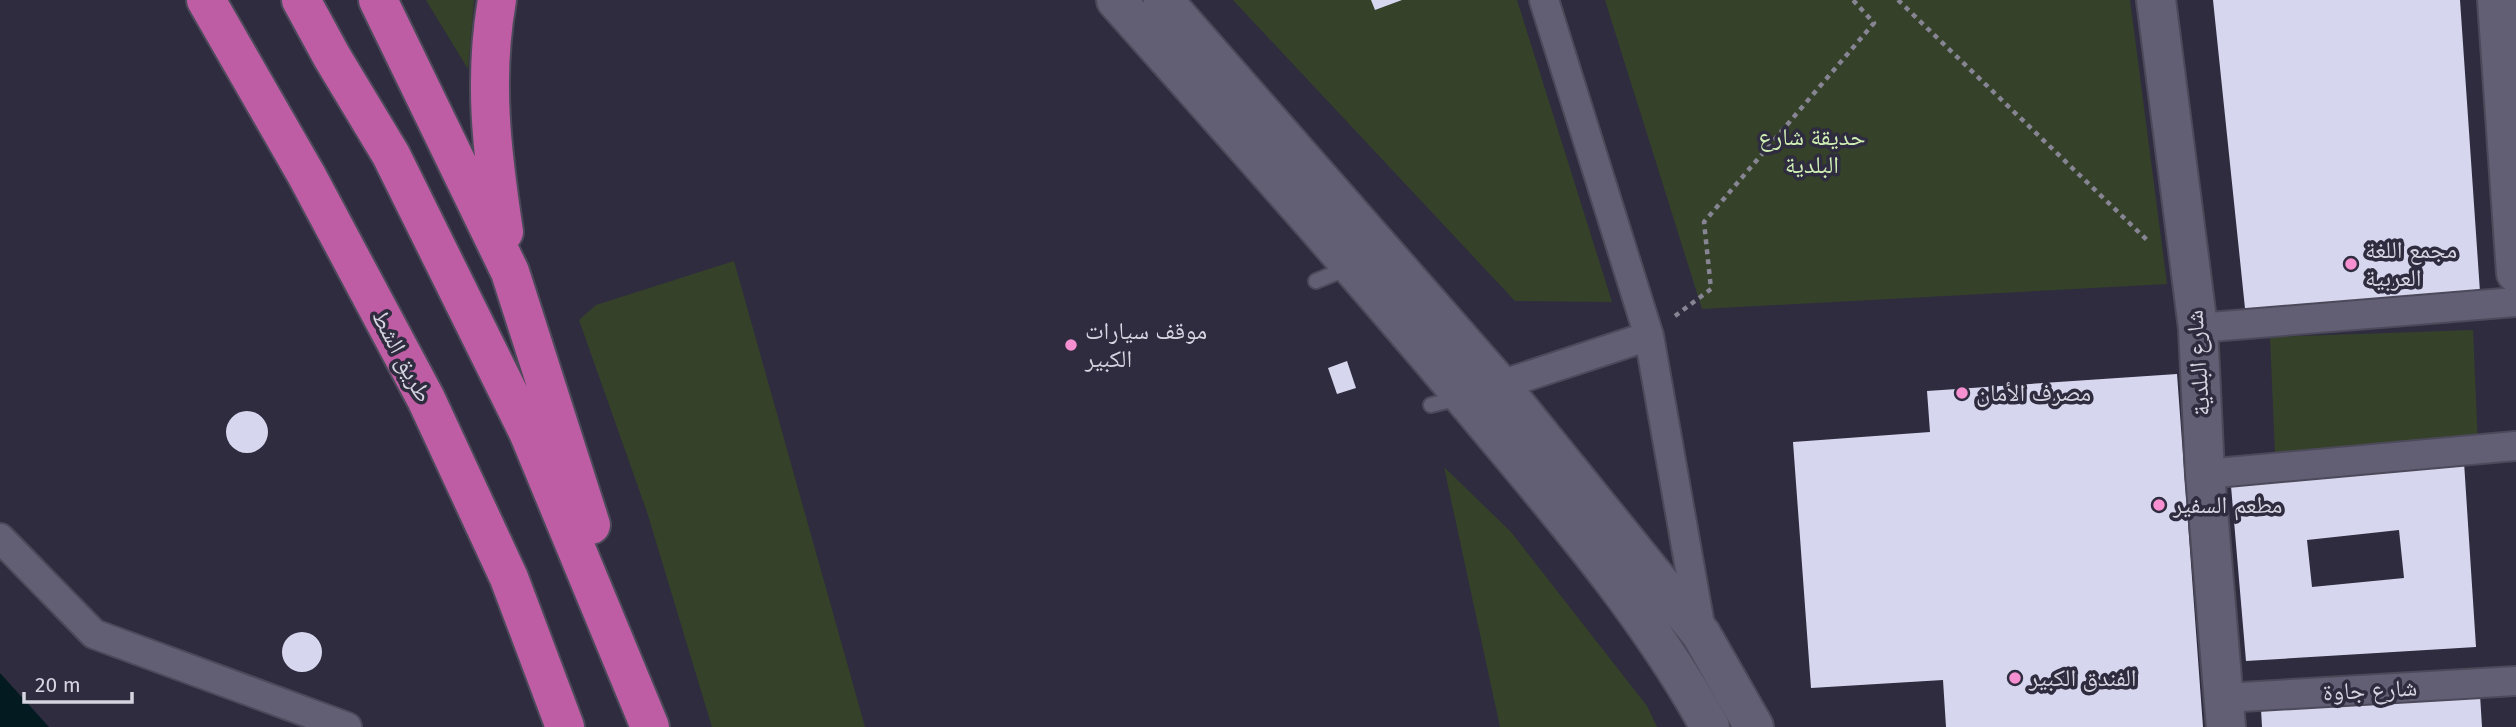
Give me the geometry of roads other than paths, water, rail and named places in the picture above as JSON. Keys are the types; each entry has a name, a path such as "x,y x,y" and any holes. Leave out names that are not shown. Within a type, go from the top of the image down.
{"highway":[{"name":"طريق الشط","path":"206,0 307,177 426,399 509,578 565,727"},
{"path":"301,0 391,155 528,432 650,727"},
{"path":"378,0 510,272 656,727"},
{"path":"497,0 490,41 492,151 510,272"}],"main road":[{"path":"1116,0 1352,266 1447,401 1575,530 1668,658 1710,727"},
{"path":"1163,0 1500,384 1701,634 1754,727"},
{"name":"شارع البلدية","path":"2155,0 2198,328 2205,474 2225,713"},
{"path":"2497,0 2511,122 2516,273"}],"street":[{"path":"1544,0 1649,335 1701,634"},
{"path":"2198,328 2516,302"},
{"path":"1447,401 1649,335"},
{"path":"2205,474 2516,446"},
{"path":"0,538 93,634 347,727"},
{"name":"شارع جاوة","path":"2225,713 2516,681"}],"lane":[{"path":"1316,281 1352,266"}],"water":[{"path":"0,673 49,727 0,727"}],"place":[{"name":"مجمع اللغة العربية","path":"2351,264"},
{"name":"موقف سيارات الكبير","path":"1071,345"},
{"name":"مصرف الأمان","path":"1962,393"},
{"name":"مطعم السفير","path":"2159,505"},
{"name":"الفندق الكبير","path":"2015,678"}],"park label":[{"name":"حديقة شارع البلدية","path":"1812,151"}]}
